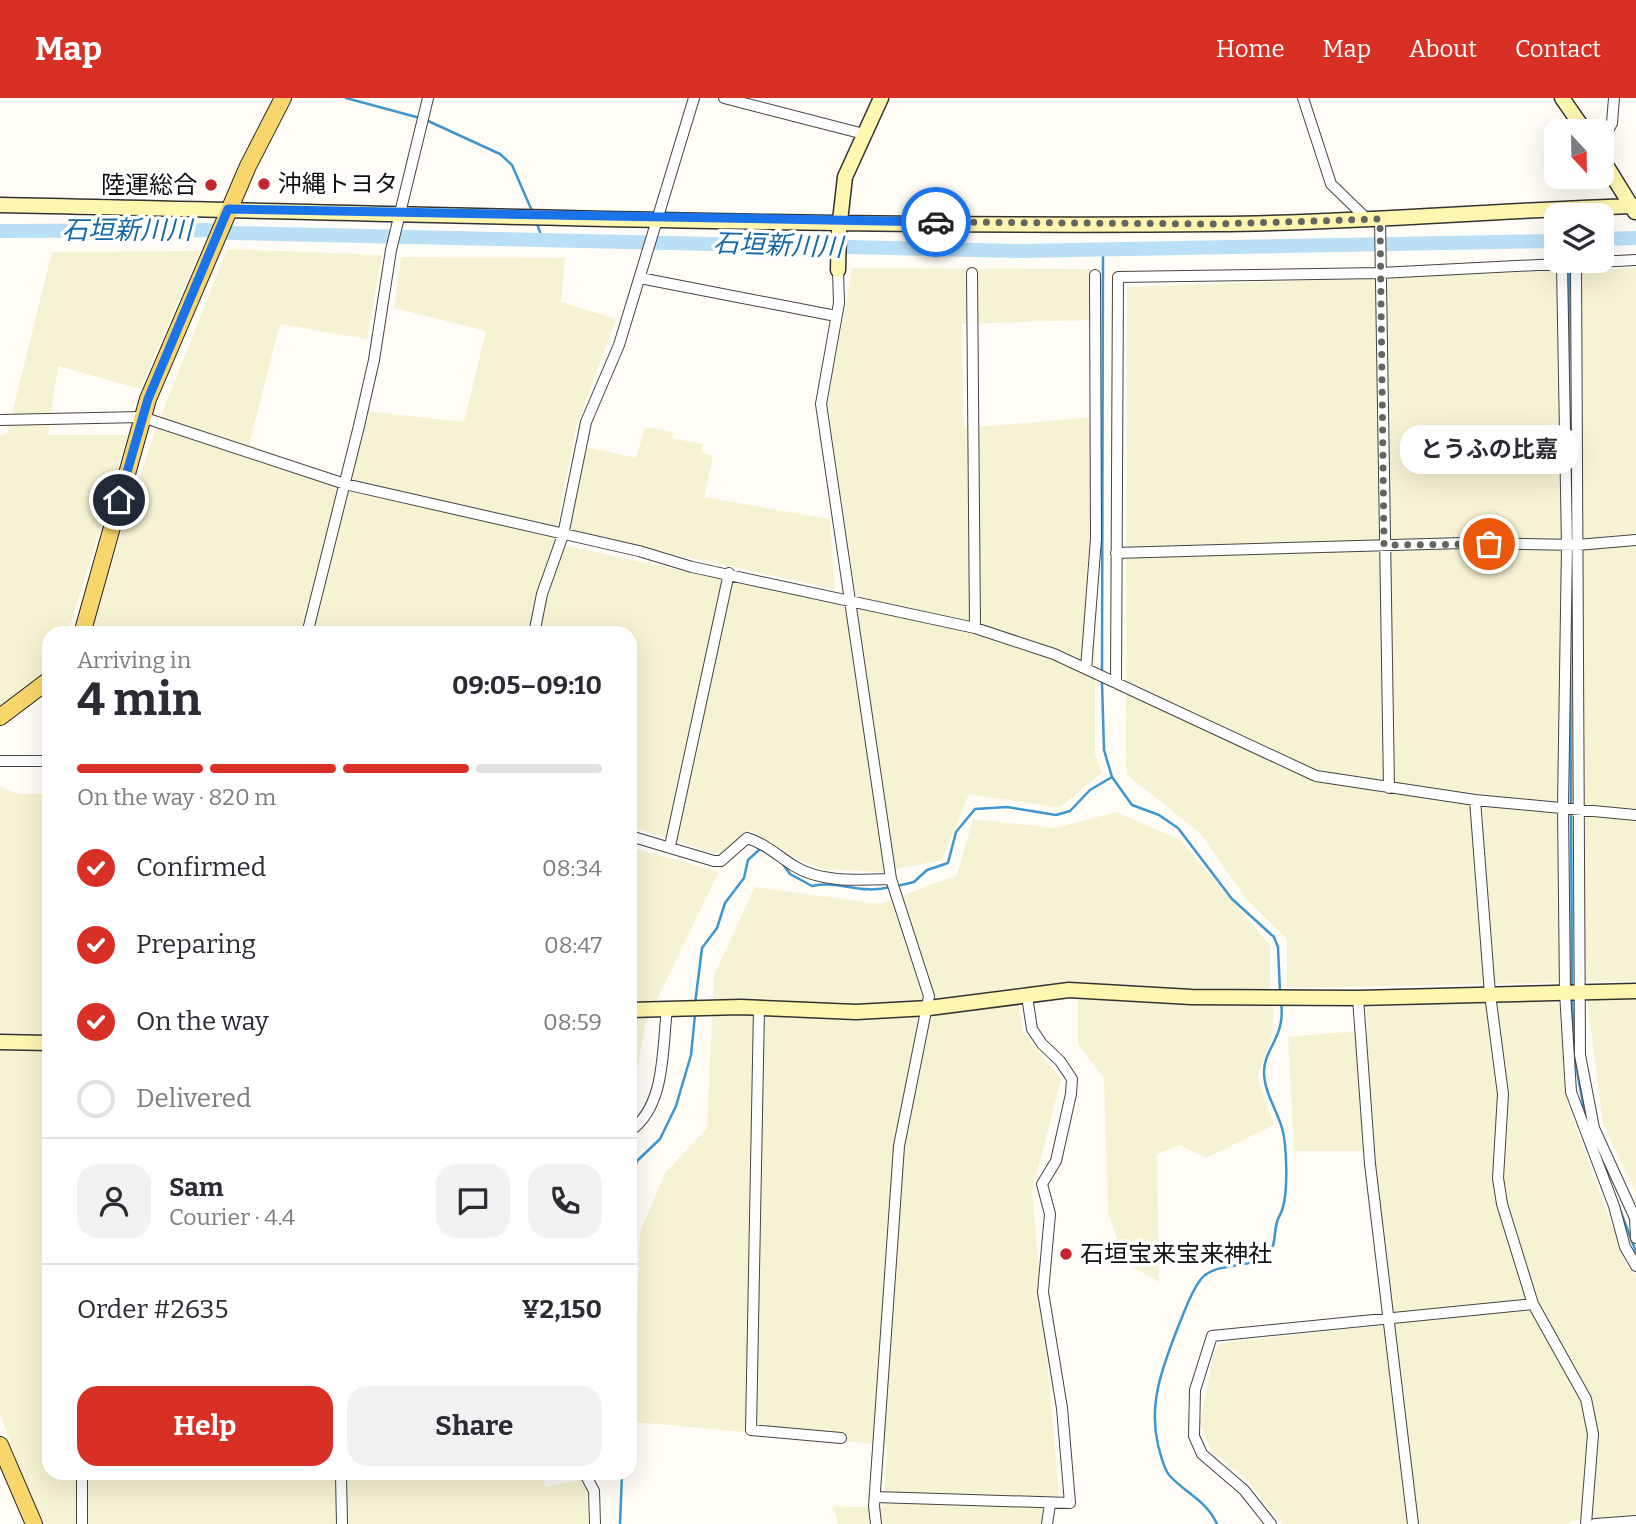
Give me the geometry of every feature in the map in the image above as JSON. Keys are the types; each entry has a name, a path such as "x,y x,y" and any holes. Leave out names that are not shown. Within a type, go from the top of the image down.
{"main road":[{"path":"84,626 142,416 226,215 282,98"},
{"path":"0,717 42,685"},
{"path":"0,1446 34,1524"}],"street":[{"path":"309,626 374,360 391,250 428,98"},
{"path":"536,626 542,594 563,535 586,422 619,345 694,98"},
{"path":"724,98 864,134"},
{"path":"876,1524 875,1497 899,1146 929,1009 929,996 891,879 821,404 839,303 840,226 845,177 881,98"},
{"path":"1303,98 1331,184 1376,224 1380,268 1389,788"},
{"path":"1562,98 1577,119"},
{"path":"1612,119 1614,98"},
{"path":"0,205 226,215 840,226 1376,224 1635,209 1614,177"},
{"path":"1614,262 1636,260"},
{"path":"1116,683 1118,277 1544,265"},
{"path":"972,273 975,628"},
{"path":"1562,273 1572,545 1577,810 1571,1092 1614,1206 1625,1247 1636,1266"},
{"path":"1576,273 1572,545 1563,807 1572,993 1583,1083 1594,1128 1635,1218 1636,1238"},
{"path":"1086,669 1096,539 1096,275"},
{"path":"640,278 836,316"},
{"path":"0,420 142,416 345,484 692,567 975,628 1033,645 1316,776 1475,800 1636,815"},
{"path":"1116,553 1384,545 1572,545 1636,540"},
{"path":"670,846 729,573"},
{"path":"0,761 42,761"},
{"path":"1475,800 1490,994 1503,1094 1498,1178 1502,1204 1533,1304 1586,1399 1593,1434 1586,1524"},
{"path":"637,838 722,860 747,838 761,842 796,867 816,876 891,879"},
{"path":"637,1010 760,1008 856,1012 929,1009 1069,990 1191,997 1358,998 1636,991"},
{"path":"875,1497 1070,1503 1062,1408 1043,1292 1050,1214 1042,1184 1056,1161 1072,1079 1032,1029 1027,996"},
{"path":"1358,998 1370,1164 1413,1524"},
{"path":"760,1008 751,1430 841,1438"},
{"path":"637,1124 649,1113 655,1096 667,1009"},
{"path":"0,1042 42,1043"},
{"path":"1270,1524 1244,1490 1202,1454 1194,1436 1195,1390 1212,1336 1533,1304"},
{"path":"82,1480 82,1524"},
{"path":"341,1480 342,1524"},
{"path":"588,1480 594,1491 595,1524"},
{"path":"1047,1524 1050,1504"},
{"path":"1595,1524 1636,1521"}],"shaded area":[{"path":"227,249 382,255 367,339 280,324 249,444 342,479 356,410 464,422 486,331 394,308 401,257 565,258 561,302 616,319 576,427 554,543 858,609 827,405 852,268 1091,269 1094,320 962,324 964,428 1095,417 1095,754 1102,773 1059,808 969,794 942,860 882,872 823,869 799,860 749,830 719,855 637,828 637,626 91,626 155,431"},
{"path":"200,251 140,389 58,366 48,435 128,435 70,626 42,626 42,676 0,711 0,435 7,434 52,252"},
{"path":"1636,268 1636,981 1287,988 1287,939 1247,900 1200,833 1126,774 1127,287 1544,271 1614,273 1614,269"},
{"path":"645,427 673,432 672,438 702,444 701,452 713,456 704,497 830,519 835,589 568,532 581,446 636,458"},
{"path":"0,787 19,794 42,794 42,1480 544,1480 545,1487 586,1480 588,1524 39,1524 0,1413"},
{"path":"1116,812 1180,840 1270,945 1270,990 1016,987 1023,1032 1061,1079 1032,1192 1059,1492 1052,1524 838,1524 833,1506 884,1508 887,1445 637,1422 640,1232 665,1173 707,1128 714,975 755,887 880,904 957,875 973,819 1056,828"},
{"path":"637,849 719,872 645,1024 637,1072"},
{"path":"1078,999 1274,1005 1272,1036 1257,1077 1274,1125 1206,1158 1179,1145 1157,1154 1159,1282 1125,1263 1108,1212 1104,1078 1078,1044"},
{"path":"1636,999 1636,1194 1603,1124 1587,1000"},
{"path":"1559,1000 1567,1103 1627,1267 1636,1274 1636,1516 1571,1521 1570,1524 1282,1524 1245,1478 1212,1452 1200,1423 1214,1351 1221,1343 1394,1324 1373,1151 1294,1151 1288,1037 1368,1030 1366,1007"}],"waterway":[{"path":"346,98 420,118"},
{"path":"426,120 500,154 512,165 532,211"},
{"path":"537,224 543,240"},
{"name":"石垣新川川","path":"0,231 205,230 233,233 1021,251 1544,241"},
{"name":"石垣新川川","path":"1614,239 1636,238"},
{"path":"1102,671 1103,250"},
{"path":"1569,273 1569,398"},
{"path":"1570,636 1571,804"},
{"path":"1102,682 1104,750 1112,777 1132,805 1159,815 1178,828 1232,899 1274,937 1278,947 1280,992"},
{"path":"897,886 914,882 927,870 948,863 956,832 975,809 1007,807 1056,815 1070,811 1090,790 1112,777"},
{"path":"1571,811 1572,986"},
{"path":"695,1004 702,948 717,928 725,903 744,878 748,860 760,849"},
{"path":"782,863 790,874 812,886 869,889 890,887"},
{"path":"1572,997 1574,1054 1585,1115"},
{"path":"1217,1524 1207,1509 1175,1481 1165,1468 1155,1429 1156,1399 1172,1342 1201,1279 1216,1269 1262,1259 1273,1246 1285,1199 1286,1156 1282,1128 1268,1094 1264,1072 1267,1056 1278,1033 1282,1014 1281,1002"},
{"path":"637,1161 660,1139 676,1106 691,1055 695,1015"},
{"path":"1604,1167 1636,1252"},
{"path":"620,1524 622,1480"}],"way so far":[{"path":"936,222 1217,224 1380,219 1384,545 1489,544"}],"place":[{"name":"沖縄トヨタ","path":"264,184"},
{"name":"陸運総合","path":"211,185"},
{"name":"とうふの比嘉","path":"1489,544"},
{"name":"石垣宝来宝来神社","path":"1066,1254"}],"route":[{"path":"119,500 148,399 228,209 936,222"}]}
